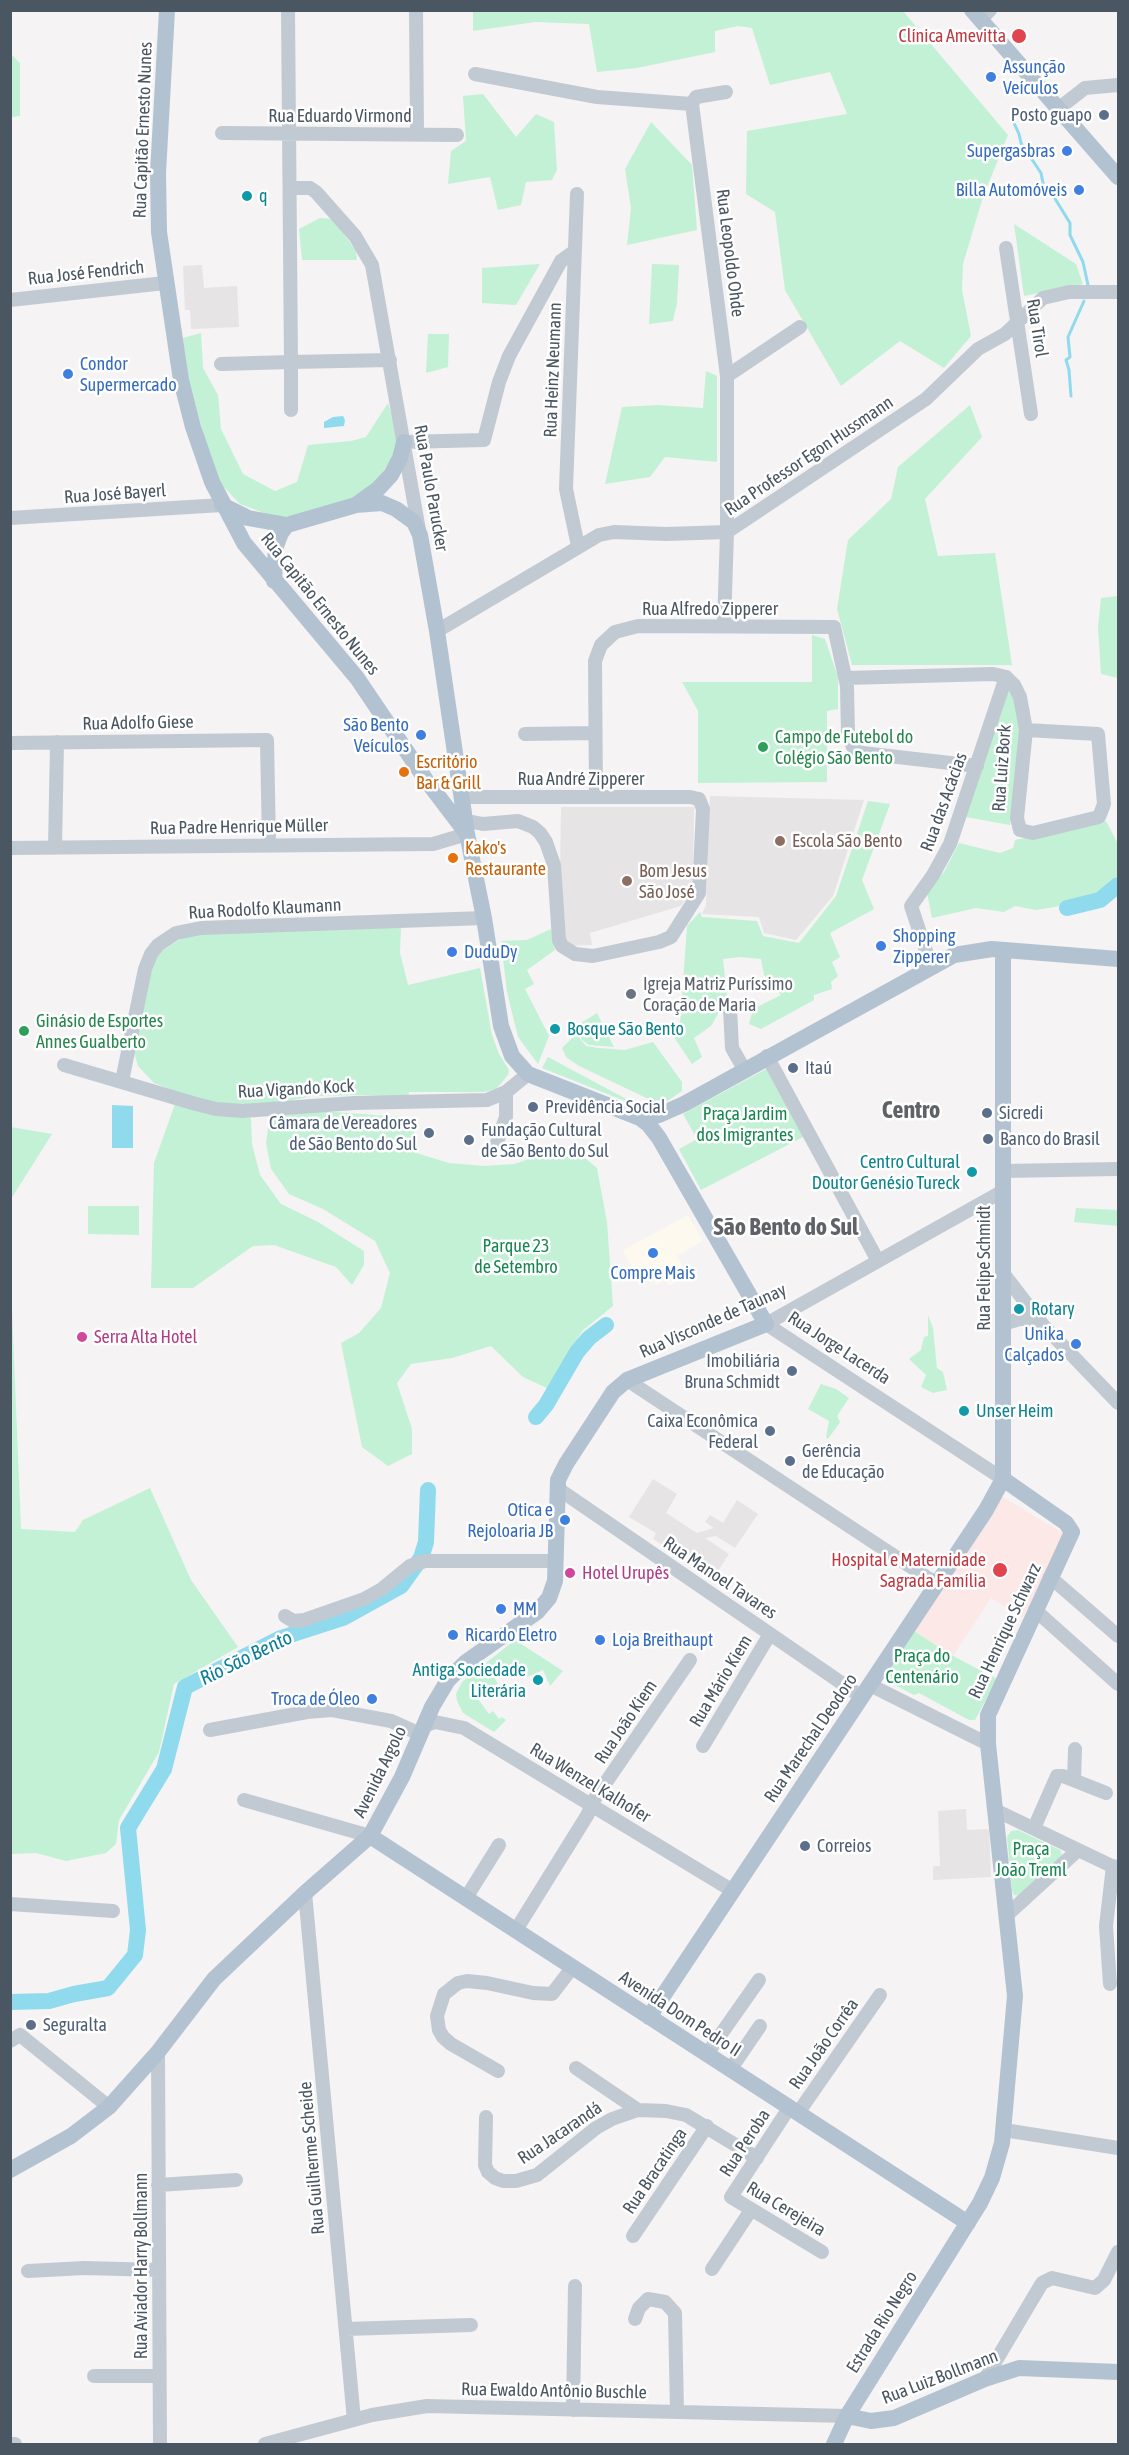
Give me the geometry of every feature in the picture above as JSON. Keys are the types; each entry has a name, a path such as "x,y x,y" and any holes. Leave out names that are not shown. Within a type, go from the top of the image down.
{"main road":[{"name":"Rua Capitão Ernesto Nunes","path":"167,10 157,198 165,283 186,403 207,468 222,505 244,543 357,678 444,804 464,829 484,918 503,1036 513,1056 528,1074"},
{"path":"981,14 1058,109 1119,177"},
{"path":"356,505 392,475 404,442"},
{"path":"222,505 248,518 287,525 356,505 382,503 396,508 410,519 420,535"},
{"path":"274,581 276,546 287,525"},
{"name":"Rua Paulo Parucker","path":"420,535 462,797 464,829"},
{"path":"444,804 456,806 462,797"},
{"path":"528,1074 640,1118 659,1115 684,1104 931,966 963,952 1003,950 1119,959"},
{"name":"Rua Felipe Schmidt","path":"1003,950 1004,1479"},
{"path":"664,1149 669,1124 674,1114 684,1104"},
{"name":"Rua Jorge Lacerda","path":"640,1118 654,1131 766,1324"},
{"name":"Rua Visconde de Taunay","path":"627,1380 766,1324"},
{"name":"Avenida Argolo","path":"10,2170 71,2136 109,2107 137,2078 214,1979 305,1893 370,1836 402,1777 432,1707 457,1670 545,1604 554,1587 557,1488 566,1464 609,1398 627,1380"},
{"name":"Rua Henrique Schwarz","path":"968,2223 992,2178 1000,2154 1016,2007 987,1722 991,1707 1050,1577 1071,1538 1072,1529 1066,1522 1004,1479"},
{"name":"Rua Marechal Deodoro","path":"649,2017 993,1500 1004,1479"},
{"name":"Avenida Dom Pedro II","path":"370,1836 968,2223"},
{"name":"Estrada Rio Negro","path":"834,2445 847,2416 968,2223"},
{"name":"Rua Luiz Bollmann","path":"847,2416 871,2421 894,2418 1007,2371 1033,2367 1119,2372"}],"street":[{"path":"288,10 291,410"},
{"path":"416,10 417,134"},
{"path":"475,74 591,96 692,105 696,97 726,92"},
{"path":"1058,109 1085,88 1119,85"},
{"name":"Rua Leopoldo Ohde","path":"692,105 727,376 727,532 724,626"},
{"name":"Rua Eduardo Virmond","path":"222,133 457,135"},
{"name":"Rua Paulo Parucker","path":"291,188 310,188 316,192 355,236 367,255 376,284 420,535"},
{"name":"Rua Heinz Neumann","path":"577,194 566,489 578,546"},
{"name":"Rua Tirol","path":"1006,248 1031,414"},
{"path":"404,442 484,440 499,382 509,356 561,261 575,251"},
{"name":"Rua José Fendrich","path":"10,300 165,283"},
{"name":"Rua Professor Egon Hussmann","path":"436,631 599,535 614,532 666,534 727,532 926,399 978,349 1018,324 1035,304 1050,295 1068,292 1119,292"},
{"path":"727,376 800,327"},
{"path":"221,364 390,360"},
{"name":"Rua José Bayerl","path":"10,518 222,505"},
{"name":"Rua Alfredo Zipperer","path":"596,797 595,661 597,652 615,632 631,627 834,627 846,678"},
{"path":"977,766 862,753 857,750 848,734 846,678 993,674 1006,677"},
{"name":"Rua Luiz Bork","path":"1006,677 1014,685 1020,697 1026,730 1017,818 1020,830 1033,832 1088,821 1102,813 1104,804 1098,735 1026,730"},
{"name":"Rua das Acácias","path":"931,966 910,908 944,858 1006,677"},
{"path":"525,734 594,733"},
{"name":"Rua Adolfo Giese","path":"10,742 267,740 269,844"},
{"path":"55,848 57,742"},
{"name":"Rua André Zipperer","path":"462,797 699,799 703,809 699,893 671,937 659,942 593,956 575,954 562,946 557,931 554,865 546,842 533,827 518,821 483,824"},
{"path":"464,829 473,832 483,824"},
{"path":"464,829 483,824"},
{"name":"Rua Padre Henrique Müller","path":"10,848 433,843 464,829"},
{"name":"Rua Rodolfo Klaumann","path":"122,1081 145,969 151,954 158,945 176,933 208,928 484,918"},
{"path":"730,1009 732,1048 744,1070"},
{"path":"767,1056 878,1261"},
{"name":"Rua Vigando Kock","path":"64,1065 195,1104 216,1109 243,1111 345,1103 477,1101 496,1097 506,1092 528,1074"},
{"path":"496,1144 506,1117 506,1092"},
{"path":"1003,1171 1119,1169"},
{"name":"Rua Visconde de Taunay","path":"766,1324 1003,1191"},
{"path":"1003,1273 1043,1325 1119,1403"},
{"path":"1003,1324 1028,1319 1043,1325"},
{"name":"Rua Jorge Lacerda","path":"766,1324 1004,1479"},
{"path":"627,1380 937,1584"},
{"name":"Rua Manoel Tavares","path":"557,1488 770,1634 866,1691 988,1744"},
{"path":"285,1616 292,1621 304,1620 364,1599 420,1562 555,1561"},
{"path":"1050,1577 1119,1636"},
{"path":"1035,1610 1119,1684"},
{"name":"Rua Mário Kiem","path":"703,1746 770,1634"},
{"name":"Rua João Kiem","path":"516,1930 588,1814 591,1804 690,1660"},
{"path":"210,1730 307,1712 332,1710 391,1721 422,1730"},
{"name":"Rua Wenzel Kalhofer","path":"422,1730 435,1722 464,1728 733,1891"},
{"path":"1074,1780 1076,1749"},
{"path":"1034,1828 1057,1776 1063,1776 1106,1793"},
{"path":"244,1800 370,1836"},
{"path":"997,1810 1116,1868 1106,1926 1110,1984"},
{"path":"466,1898 499,1845"},
{"path":"1008,1914 1078,1850"},
{"name":"Rua Guilherme Scheide","path":"305,1893 354,2420"},
{"path":"10,1904 113,1911"},
{"path":"498,2071 450,2044 438,2030 436,2016 444,1994 458,1983 467,1981 533,1993 552,1994 572,1968"},
{"path":"707,2055 759,1980"},
{"name":"Rua João Corrêa","path":"793,2110 880,1995"},
{"path":"730,2070 760,2026"},
{"path":"10,2041 20,2035 109,2107"},
{"name":"Rua Aviador Harry Bollmann","path":"158,2052 160,2445"},
{"path":"576,2068 638,2110 652,2109 678,2113 707,2126 757,2158"},
{"path":"137,2078 158,2088"},
{"name":"Rua Jacarandá","path":"486,2117 484,2157 488,2172 495,2178 516,2181 537,2175 596,2128 612,2119 638,2110"},
{"name":"Rua Peroba","path":"731,2197 793,2110"},
{"name":"Rua Bracatinga","path":"633,2236 707,2126"},
{"path":"1004,2130 1119,2148"},
{"path":"158,2185 236,2180"},
{"name":"Rua Cerejeira","path":"731,2197 822,2252"},
{"path":"712,2269 751,2210"},
{"path":"985,2379 1042,2283 1052,2278 1095,2288 1104,2280 1119,2252"},
{"path":"28,2271 84,2268 159,2270"},
{"path":"573,2410 575,2286"},
{"path":"635,2319 639,2308 648,2299 664,2302 675,2313 677,2412"},
{"path":"346,2329 471,2325"},
{"path":"94,2376 159,2376"},
{"name":"Rua Ewaldo Antônio Buschle","path":"265,2445 384,2412 427,2406 847,2416"}],"shaded area":[{"path":"202,265 204,288 237,286 239,327 191,329 190,310 185,310 183,266"},
{"name":"Escola São Bento","path":"710,796 864,800 833,896 796,940 764,933 759,917 702,914 706,905"},
{"name":"Bom Jesus São José","path":"561,807 694,807 693,889 681,906 590,933 592,945 562,946"},
{"name":"Compre Mais","path":"688,1215 703,1241 677,1256 687,1275 669,1286 666,1280 656,1285 649,1272 637,1278 623,1250"},
{"path":"653,1479 677,1494 666,1513 697,1533 714,1528 705,1522 710,1515 723,1523 737,1500 758,1514 735,1548 716,1536 705,1538 729,1554 714,1577 653,1539 656,1533 629,1517"},
{"name":"Hospital e Maternidade Sagrada Família","path":"1001,1496 1064,1534 1023,1618 991,1598 953,1656 914,1631"},
{"path":"966,1809 967,1830 989,1829 991,1877 933,1880 933,1866 940,1866 938,1811"}],"green space":[{"path":"473,10 903,11 1008,135 983,197 963,264 962,290 971,336 944,368 900,341 841,386 785,290 775,212 746,194 747,131 847,114 830,72 770,85 752,28 738,26 715,31 715,52 637,68 597,72 589,24 535,22 473,31"},
{"path":"10,25 11,54 20,63 20,116 11,117"},
{"path":"483,94 516,137 536,114 554,122 557,170 552,180 526,182 521,205 498,210 490,177 448,184 451,151 466,141 463,96"},
{"path":"651,122 692,165 697,230 627,245 631,208 625,169"},
{"path":"320,218 333,219 356,251 357,260 302,260 299,229"},
{"path":"1014,224 1076,264 1083,284 1024,296"},
{"path":"540,264 516,305 482,303 482,268"},
{"path":"652,264 679,265 677,303 673,321 649,324"},
{"path":"201,333 203,368 218,395 221,429 243,474 275,491 297,482 308,445 351,441 366,437 388,403 398,435 392,458 376,482 355,498 295,517 272,516 240,504 216,479 187,374 183,338"},
{"path":"428,334 449,334 448,367 426,373"},
{"path":"706,371 717,376 717,462 665,457 650,477 605,484 622,407 658,405 703,408"},
{"path":"970,405 982,437 925,499 938,556 995,553 1012,665 852,665 837,609 848,540 891,499 898,467"},
{"path":"1118,596 1118,678 1101,674 1098,627 1101,598"},
{"name":"Campo de Futebol do Colégio São Bento","path":"812,635 825,639 838,677 838,709 827,711 827,782 698,783 698,711 682,682 812,682"},
{"path":"1008,687 1018,706 1021,731 1010,825 966,817"},
{"path":"868,801 890,804 862,880 874,909 830,933 840,957 832,962 838,976 831,982 832,989 814,995 814,1000 761,1029 749,1024 753,1009 781,995 764,975 761,959 740,957 723,959 727,998 711,1026 694,1038 702,1057 692,1064 672,1034 680,1025 687,926 700,912 702,917 757,921 763,936 799,943 836,896"},
{"path":"1106,821 1118,844 1118,875 1099,893 1055,907 1036,910 1015,906 1004,912 976,908 932,918 927,893 944,872 959,843 1000,853 1013,848 1015,840"},
{"path":"401,926 400,953 408,985 480,968 492,1035 499,1054 509,1070 508,1075 496,1089 484,1092 409,1092 408,1097 311,1096 280,1103 228,1108 208,1104 154,1083 138,1066 133,1049 152,964 160,952 187,935"},
{"path":"551,929 555,950 527,970 534,984 525,989 549,1036 538,1064 518,1037 507,992 501,941 527,940"},
{"path":"597,1013 614,1047 589,1045 582,1040 575,1027"},
{"path":"576,1034 586,1046 598,1048 625,1050 653,1042 682,1082 682,1091 666,1102 657,1103 579,1066 566,1057 562,1048"},
{"path":"548,1057 645,1109 542,1068"},
{"name":"Praça Jardim dos Imigrantes","path":"768,1068 805,1136 701,1190 679,1149 697,1139 683,1114"},
{"path":"175,1104 210,1114 251,1118 252,1144 260,1175 281,1204 318,1222 364,1251 364,1265 352,1285 336,1267 274,1245 253,1246 193,1288 151,1288 154,1163"},
{"name":"Parque 23 de Setembro","path":"321,1111 415,1118 413,1152 449,1163 485,1166 514,1164 540,1151 574,1149 597,1168 607,1222 613,1306 582,1331 549,1389 523,1377 491,1346 452,1358 411,1364 397,1383 412,1429 412,1454 388,1466 362,1447 341,1343 359,1333 381,1308 390,1273 375,1241 323,1209 289,1194 271,1169 266,1143 270,1115"},
{"path":"10,1127 52,1134 11,1199"},
{"path":"88,1206 139,1206 139,1235 88,1234"},
{"path":"1076,1208 1118,1210 1118,1226 1074,1222"},
{"path":"10,1261 21,1529 75,1532 83,1520 150,1488 191,1580 238,1647 174,1684 159,1752 119,1820 116,1844 106,1853 66,1861 36,1853 11,1854"},
{"path":"928,1315 933,1328 937,1368 943,1372 947,1390 933,1393 921,1387 926,1375 909,1359 921,1350 924,1337 928,1336"},
{"path":"821,1384 836,1389 849,1398 837,1416 840,1422 828,1439 826,1437 829,1421 808,1409"},
{"name":"Praça do Centenário","path":"914,1631 953,1656 997,1679 975,1720 969,1720 919,1693 914,1695 887,1681 886,1673"},
{"path":"515,1640 563,1671 550,1686 543,1670 527,1677 524,1670 494,1677 498,1684 478,1699 489,1714 493,1711 499,1719 502,1717 506,1720 494,1732 463,1713 456,1694 462,1682"},
{"name":"Praça João Treml","path":"1018,1830 1060,1850 1062,1855 1060,1861 1020,1896 1014,1895 1012,1891 1007,1837 1011,1831"}],"water":[{"path":"343,416 344,426 324,428 324,422 333,417"},
{"path":"112,1105 133,1106 133,1148 112,1148"}],"waterway":[{"path":"1014,123 1021,143 1041,173 1045,193 1054,197 1070,223 1070,235 1083,262 1088,285"},
{"path":"1071,396 1066,360 1070,357 1068,337 1084,301"},
{"name":"Rio São Bento","path":"1067,908 1100,900 1118,885"},
{"name":"Rio São Bento","path":"536,1417 546,1405 577,1352 589,1338 606,1325"},
{"name":"Rio São Bento","path":"10,2002 49,2001 108,1988 135,1955 138,1930 128,1828 164,1769 185,1687 281,1638 343,1618 401,1586 421,1558 426,1542 428,1490"}],"place":[{"name":"Clínica Amevitta","path":"1019,36"},
{"name":"Assunção Veículos","path":"991,77"},
{"name":"Posto guapo","path":"1104,115"},
{"name":"Supergasbras","path":"1067,151"},
{"name":"Billa Automóveis","path":"1079,190"},
{"name":"q","path":"247,196"},
{"name":"Condor Supermercado","path":"68,374"},
{"name":"São Bento Veículos","path":"421,735"},
{"name":"Campo de Futebol do Colégio São Bento","path":"763,747"},
{"name":"Escritório Bar & Grill","path":"404,772"},
{"name":"Escola São Bento","path":"780,841"},
{"name":"Kako's Restaurante","path":"453,858"},
{"name":"Bom Jesus São José","path":"627,881"},
{"name":"Shopping Zipperer","path":"881,946"},
{"name":"DuduDy","path":"452,952"},
{"name":"Igreja Matriz Puríssimo Coração de Maria","path":"631,994"},
{"name":"Bosque São Bento","path":"555,1029"},
{"name":"Ginásio de Esportes Annes Gualberto","path":"24,1031"},
{"name":"Itaú","path":"793,1068"},
{"name":"Previdência Social","path":"533,1107"},
{"name":"Sicredi","path":"987,1113"},
{"name":"Câmara de Vereadores de São Bento do Sul","path":"429,1133"},
{"name":"Banco do Brasil","path":"988,1139"},
{"name":"Fundação Cultural de São Bento do Sul","path":"469,1140"},
{"name":"Centro Cultural Doutor Genésio Tureck","path":"972,1172"},
{"name":"Compre Mais","path":"653,1253"},
{"name":"Rotary","path":"1019,1309"},
{"name":"Serra Alta Hotel","path":"82,1337"},
{"name":"Unika Calçados","path":"1076,1344"},
{"name":"Imobiliária Bruna Schmidt","path":"792,1371"},
{"name":"Unser Heim","path":"964,1411"},
{"name":"Caixa Econômica Federal","path":"770,1431"},
{"name":"Gerência de Educação","path":"790,1461"},
{"name":"Otica e Rejoloaria JB","path":"565,1520"},
{"name":"Hospital e Maternidade Sagrada Família","path":"1000,1570"},
{"name":"Hotel Urupês","path":"570,1573"},
{"name":"MM","path":"501,1609"},
{"name":"Ricardo Eletro","path":"453,1635"},
{"name":"Loja Breithaupt","path":"600,1640"},
{"name":"Antiga Sociedade Literária","path":"538,1680"},
{"name":"Troca de Óleo","path":"372,1699"},
{"name":"Correios","path":"805,1846"},
{"name":"Seguralta","path":"31,2025"}],"district":[{"name":"Centro","path":"911,1110"},
{"name":"São Bento do Sul","path":"786,1227"}]}
